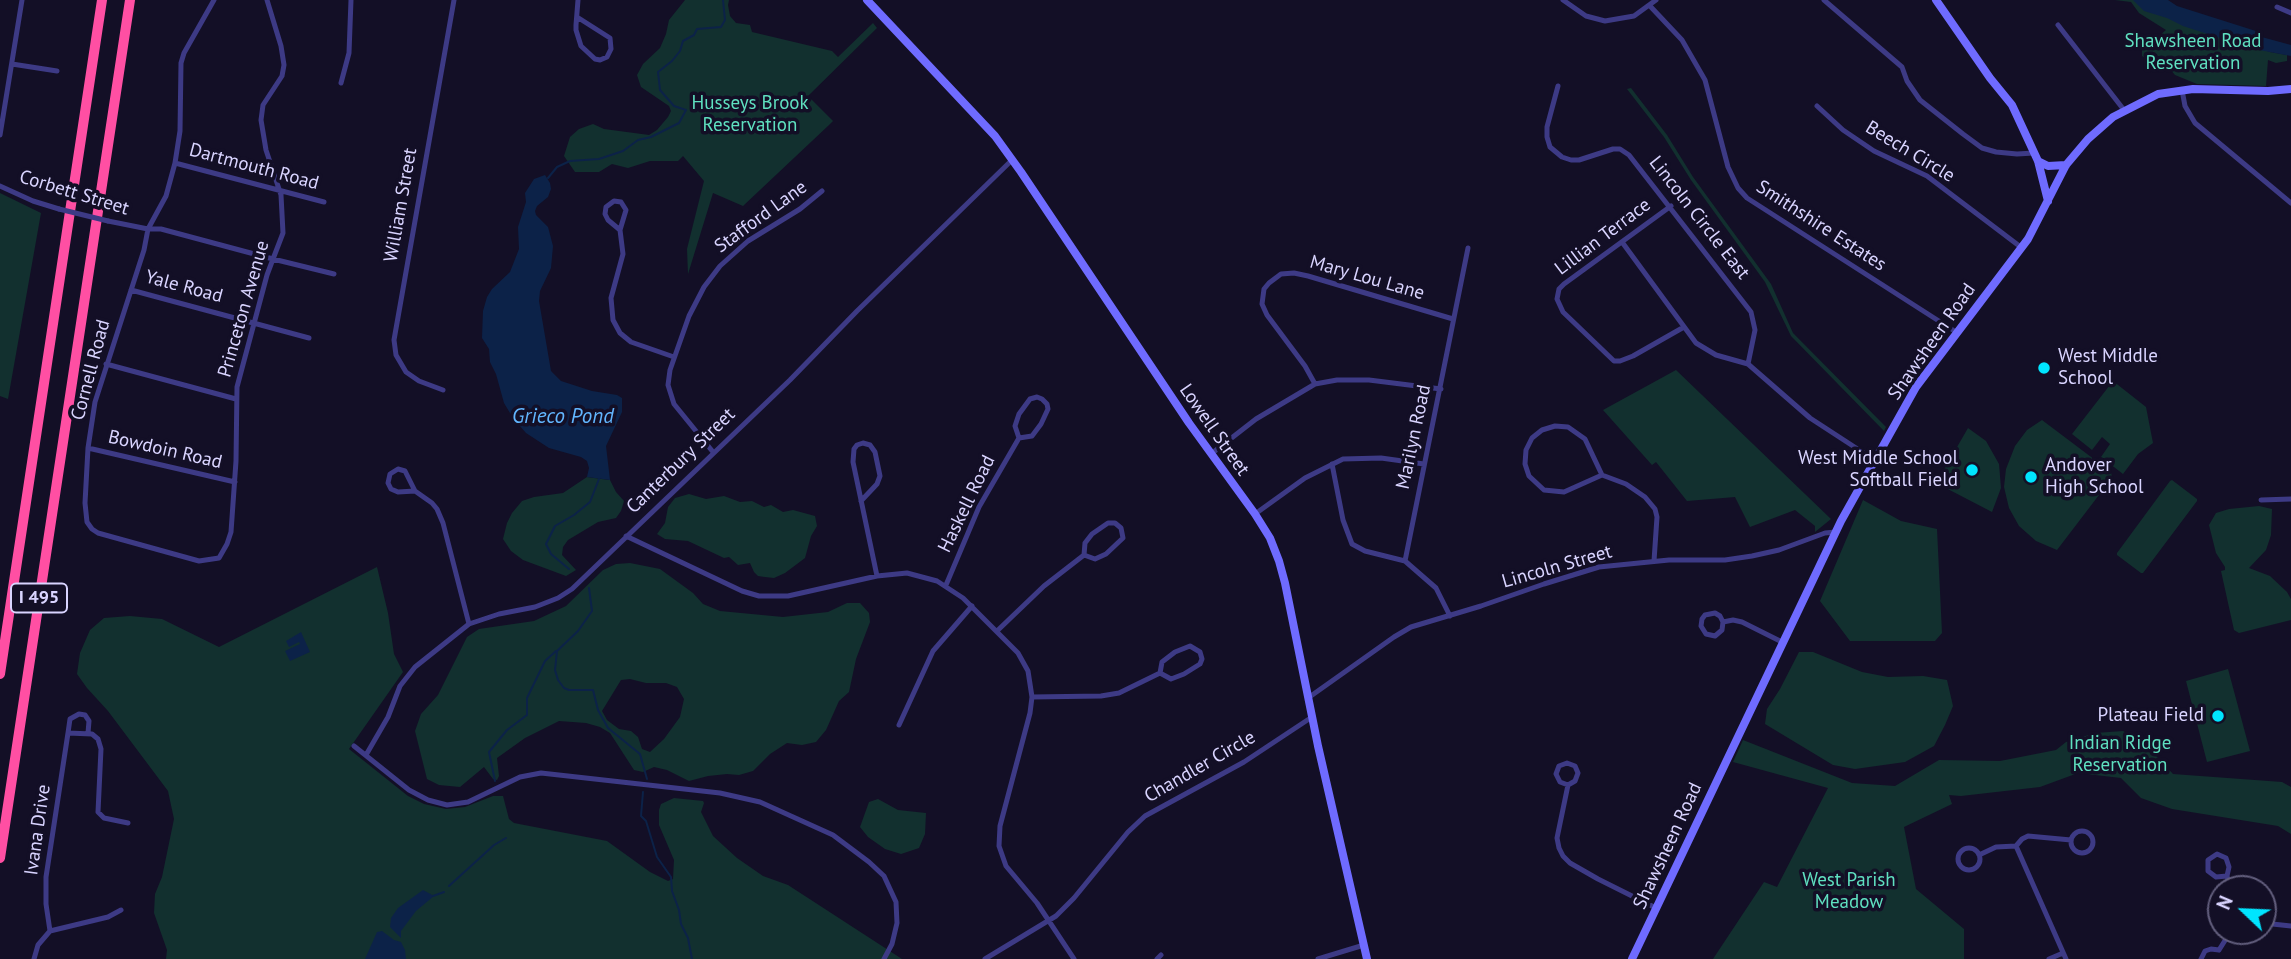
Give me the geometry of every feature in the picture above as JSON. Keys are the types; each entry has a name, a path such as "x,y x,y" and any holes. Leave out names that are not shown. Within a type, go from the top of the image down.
{"highway":[{"name":"I 495","path":"0,674 102,0"},
{"name":"I 495","path":"0,858 132,0"}],"main road":[{"name":"Lowell Street","path":"867,0 995,136 1270,538 1279,561 1367,959"},
{"path":"1937,0 2012,105 2036,157 2048,201"},
{"name":"Shawsheen Road","path":"1632,959 1836,531 1912,393 2022,248 2066,164 2101,127 2124,110 2158,94 2182,89 2291,89"},
{"path":"2036,157 2048,166 2066,164"}],"street":[{"path":"0,135 22,0"},
{"name":"Corbett Street","path":"0,186 33,201 60,209 148,229 166,196 175,163 182,115 181,63 214,0"},
{"name":"Princeton Avenue","path":"223,553 231,532 235,482 236,399 240,375 283,233 283,204 261,120 263,105 282,76 284,65 267,0"},
{"path":"341,83 349,53 351,0"},
{"name":"William Street","path":"443,390 419,381 406,372 396,355 394,340 453,0"},
{"path":"577,17 610,38 611,49 607,57 596,59 581,46 577,35 577,17 578,0"},
{"path":"1563,0 1586,16 1605,21 1625,19 1643,11 1656,0"},
{"path":"1824,0 1902,67 1907,81 1920,100 1963,134 1982,148 2036,157"},
{"name":"Smithshire Estates","path":"1650,5 1682,40 1705,80 1725,157 1742,193 1753,203 1956,332"},
{"path":"2277,7 2291,13"},
{"path":"2057,25 2124,110"},
{"path":"12,64 57,71"},
{"name":"Lincoln Circle East","path":"1558,86 1547,132 1547,142 1553,151 1562,157 1576,160 1610,150 1623,150 1629,155 1751,312 1755,330 1748,364"},
{"path":"2182,89 2185,106 2195,123 2291,203"},
{"name":"Beech Circle","path":"1816,106 1843,130 1874,151 1927,176 2022,248"},
{"name":"Canterbury Street","path":"366,755 388,716 400,685 415,667 469,624 499,614 535,607 572,589 790,380 1012,160"},
{"name":"Dartmouth Road","path":"175,163 324,202"},
{"name":"Stafford Lane","path":"713,452 674,404 668,385 674,357 698,297 720,266 748,241 800,209 822,191"},
{"path":"620,230 605,214 607,205 614,201 621,202 626,210 620,230 623,254 611,298 613,320 620,332 631,342 674,357"},
{"name":"Lillian Terrace","path":"1671,206 1559,289 1557,299 1563,312 1614,360 1620,361 1633,356 1684,327"},
{"path":"148,229 161,229 334,274"},
{"name":"Cornell Road","path":"148,229 95,401 88,448 85,503 87,522 98,533 199,561 219,558 223,553"},
{"path":"1622,242 1696,343 1716,355 1748,364 1810,418 1876,461"},
{"name":"Marilyn Road","path":"1405,561 1468,248"},
{"name":"Mary Lou Lane","path":"1315,384 1262,304 1262,296 1269,283 1281,274 1308,276 1453,319"},
{"name":"Yale Road","path":"131,290 309,338"},
{"path":"106,364 236,399"},
{"path":"1211,454 1256,419 1315,384 1337,380 1369,380 1441,389"},
{"name":"Haskell Road","path":"946,585 979,507 1019,438 1015,426 1021,410 1030,399 1042,399 1048,409 1041,424 1032,436 1019,438"},
{"path":"1602,475 1585,439 1568,427 1555,426 1542,430 1532,438 1526,450 1525,464 1529,476 1538,486 1551,492 1571,490 1602,475 1620,481 1645,497 1655,509 1658,525 1654,561"},
{"path":"862,500 877,484 880,476 875,452 870,445 863,443 856,446 853,455 877,576"},
{"name":"Bowdoin Road","path":"88,448 235,482"},
{"path":"1255,514 1305,478 1343,459 1362,458 1424,464"},
{"path":"1332,464 1343,520 1352,544 1365,551 1405,561 1436,588 1450,616"},
{"path":"415,491 393,490 388,483 388,476 396,470 405,471 415,491 432,503 440,516 469,624"},
{"path":"2261,500 2291,499"},
{"path":"1110,523 1121,528 1123,538 1106,554 1095,559 1084,555 1086,541 1099,528 1110,523"},
{"name":"Lincoln Street","path":"1308,698 1411,627 1599,567 1752,556 1836,531"},
{"path":"626,536 742,591 759,596 788,596 877,576 911,574 931,578 946,585 972,606 1018,653 1030,679 1032,697 1027,728 1000,826 1000,853 1006,866 1037,903 1074,959"},
{"path":"997,631 1035,594 1084,555"},
{"path":"899,725 934,648 972,606"},
{"path":"1710,613 1720,616 1723,622 1721,632 1715,636 1706,634 1701,628 1702,619 1710,613"},
{"path":"1723,622 1737,621 1782,642"},
{"path":"1190,646 1200,651 1201,660 1196,667 1174,679 1160,673 1162,662 1175,652 1190,646"},
{"path":"1032,697 1119,693 1160,673"},
{"path":"88,733 88,719 79,713 70,719 68,733 88,733 96,736 101,746 98,812 104,818 128,823"},
{"name":"Chandler Circle","path":"985,959 1049,921 1074,898 1106,857 1145,816 1244,762 1312,717"},
{"name":"Ivana Drive","path":"50,931 46,877 68,733"},
{"path":"354,746 419,796 447,804 468,802 520,777 541,773 720,793 760,802 833,835 884,876 895,902 897,923 892,944 884,959"},
{"path":"1568,785 1560,782 1556,775 1559,766 1567,762 1575,766 1578,774 1575,781 1568,785 1558,838 1563,856 1598,879 1656,908"},
{"path":"2082,831 2090,835 2093,842 2089,850 2080,853 2073,849 2071,840 2074,834 2082,831"},
{"path":"1979,855 1996,847 2016,846 2028,836 2071,840"},
{"path":"2016,846 2064,956 2049,959"},
{"path":"1963,849 1973,849 1979,855 1980,862 1974,869 1964,870 1959,864 1958,857 1963,849"},
{"path":"2217,854 2226,858 2227,876 2216,877 2208,871 2208,860 2217,854"},
{"path":"34,959 38,945 50,931 121,910"},
{"path":"1318,959 1364,945"},
{"path":"2201,959 2205,951 2211,949 2220,953 2224,945"}],"green space":[{"name":"Husseys Brook Reservation","path":"685,0 729,0 730,16 736,23 750,25 752,32 832,51 838,57 873,23 877,28 808,96 833,121 743,206 713,193 688,274 687,249 704,181 683,156 678,161 650,161 628,168 612,164 599,172 575,172 564,156 570,137 579,129 593,124 604,129 649,135 668,117 671,111 669,106 641,87 637,75 643,64 660,48 669,20"},
{"name":"Shawsheen Road Reservation","path":"2115,0 2142,0 2270,52 2287,55 2287,61 2276,63 2268,60 2266,86 2197,84 2142,56 2142,50 2166,30 2139,13 2131,2"},
{"path":"1631,88 1771,284 1793,333 1886,427 1884,431 1791,336 1765,282 1691,180 1664,137 1627,89"},
{"path":"0,193 41,213 8,399 0,396"},
{"path":"1676,370 1831,519 1815,532 1815,526 1795,510 1750,527 1735,497 1687,501 1656,462 1652,465 1603,410"},
{"path":"2113,381 2146,407 2153,443 2138,454 2123,474 2101,457 2110,444 2102,437 2092,450 2072,434"},
{"path":"2042,420 2111,472 2112,478 2057,550 2036,541 2019,526 2009,508 2004,487 2006,469 2015,446 2027,430"},
{"name":"West Middle School Softball Field","path":"1968,428 1986,441 1999,464 2001,488 1992,512 1940,485 1938,480"},
{"path":"587,477 610,480 624,501 616,518 598,522 568,540 563,547 562,555 576,570 566,576 523,560 511,551 503,539 512,513 522,501 563,493"},
{"path":"2172,480 2197,501 2141,573 2117,553"},
{"path":"689,494 706,499 724,496 740,502 752,501 764,507 771,505 783,512 793,510 815,516 817,526 811,536 805,558 774,578 758,576 750,563 738,565 729,557 724,558 688,541 665,539 657,534 665,523 668,507 675,498"},
{"path":"1863,500 1901,521 1937,529 1942,633 1935,641 1850,641 1820,601"},
{"path":"2259,506 2272,509 2271,535 2266,550 2249,568 2270,576 2287,592 2291,599 2291,620 2239,633 2234,630 2221,571 2225,570 2225,567 2216,553 2209,525 2216,513"},
{"path":"630,563 660,569 693,593 703,604 720,611 783,617 828,612 847,603 860,603 869,613 870,622 856,659 849,692 839,701 826,730 816,742 802,745 787,743 770,754 753,771 689,781 654,767 643,772 634,770 610,733 586,723 559,721 525,738 497,758 497,780 493,779 484,767 460,787 439,785 427,779 415,731 421,714 438,695 467,637 479,629 534,621 566,606 603,570 616,564","holes":["621,680 666,683 677,687 684,699 680,717 664,739 650,752 642,749 638,737 631,731 619,729 607,720 602,711"]},
{"path":"377,567 394,654 403,672 349,749 408,796 424,804 446,809 465,807 493,796 503,796 509,819 514,823 607,841 650,872 668,881 673,879 674,860 659,825 661,804 674,798 703,801 701,812 713,836 737,858 763,876 788,885 902,959 166,959 167,950 154,913 155,894 162,877 174,819 168,791 77,674 80,653 90,630 104,618 130,616 162,619 219,647"},
{"path":"1799,652 1813,652 1862,672 1888,677 1923,676 1947,680 1953,706 1934,746 1905,762 1855,769 1833,765 1765,724 1767,709"},
{"name":"Plateau Field","path":"2228,669 2250,751 2207,762 2186,681"},
{"path":"2123,731 2145,744 2173,774 2282,782 2291,787 2291,834 2278,826 2172,809 2141,798 2121,778 2078,773 2040,787 1949,795 1952,804 1904,827 1916,889 1964,929 1964,959 1713,959 1764,882 1777,887 1828,788 1733,762 1743,740 1852,783 1895,786 1939,760 2000,761 2056,750 2066,742 2095,733"},
{"path":"878,799 898,810 926,813 925,834 919,848 901,854 885,849 868,837 860,827 869,802"}],"water":[{"path":"2133,0 2168,0 2177,6 2259,32 2258,36 2291,45 2291,56 2254,49 2183,26 2144,11"},
{"name":"Grieco Pond","path":"545,175 551,189 548,197 535,211 548,227 553,246 551,268 540,291 539,301 551,371 561,381 622,398 622,412 606,446 610,480 587,477 587,461 549,448 526,433 504,403 490,362 489,349 482,338 483,311 487,297 510,272 519,249 518,227 526,202 525,193 534,179"},
{"path":"301,632 310,652 290,661 285,651 300,644 299,642 289,647 286,641"},
{"path":"423,890 434,896 416,911 401,931 401,938 390,927 391,918 398,908"},
{"path":"382,931 401,942 406,959 365,959 377,932"}],"waterway":[{"path":"548,178 557,167 570,161 599,159 623,151 638,140 651,137 679,123 686,110 674,106 660,90 658,72 672,61 680,51 683,41 694,35 697,29 721,27 725,20 723,0"},
{"path":"569,569 551,554 546,544 555,526 590,502 599,479"},
{"path":"589,588 592,611 578,631 557,651 555,670 558,680 569,690 593,690 598,710 608,728 640,754 647,779"},
{"path":"495,781 489,752 507,730 527,715 527,698 545,661 556,651"},
{"path":"643,792 641,816 646,821 657,857 671,877 672,891 692,959"},
{"path":"449,886 494,845 506,838"},
{"path":"433,896 444,892"}],"place":[{"name":"West Middle School","path":"2044,368"},
{"name":"West Middle School Softball Field","path":"1972,470"},
{"name":"Andover High School","path":"2031,477"},
{"name":"Plateau Field","path":"2218,716"}],"park label":[{"name":"Indian Ridge Reservation","path":"2120,755"},
{"name":"West Parish Meadow","path":"1849,892"}]}
